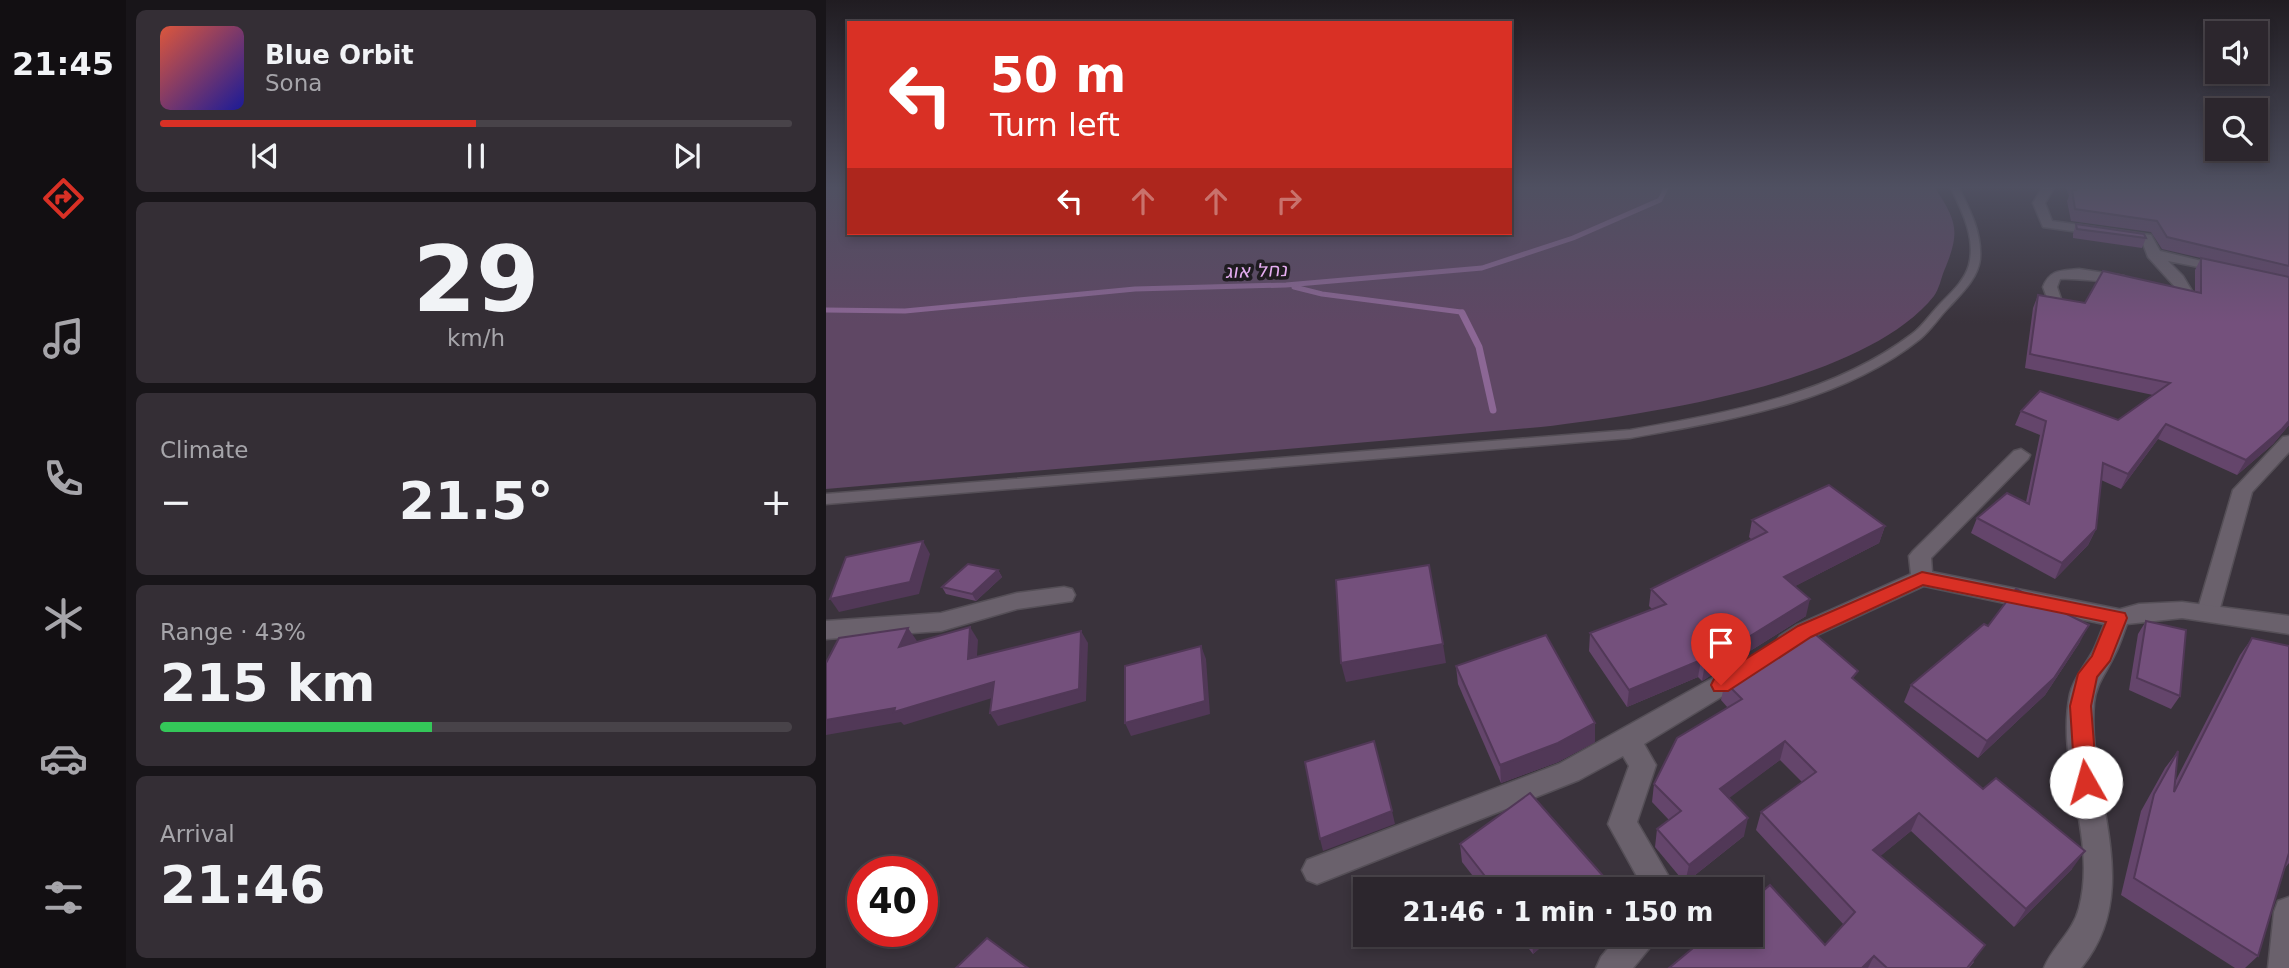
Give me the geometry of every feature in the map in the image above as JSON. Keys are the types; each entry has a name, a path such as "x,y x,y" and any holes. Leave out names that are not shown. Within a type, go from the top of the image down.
{"street":[{"path":"2113,233 2147,238 2153,254 2182,280 2188,296 2161,289"},
{"path":"2153,254 2239,272"},
{"path":"2057,308 2050,287 2054,276 2079,273 2134,283"},
{"path":"2208,612 2243,490 2289,441"},
{"path":"1922,578 1920,556 2021,455"},
{"path":"1317,870 1569,772 1679,712 1805,631 1922,578 2118,618 2142,610 2208,612 2289,625"},
{"path":"826,630 941,622 1017,601 1064,595"},
{"path":"2060,968 2083,939 2099,897 2101,865 2086,782 2081,706 2088,674 2100,661 2118,618"},
{"path":"1628,740 1643,765 1622,824 1654,877"},
{"path":"2284,968 2289,912"},
{"path":"1612,968 1630,947"}],"lane":[{"path":"826,499 1630,434 1706,421 1772,402 1856,372 1916,336 1965,283 1975,261 1974,233"}],"shaded area":[{"path":"826,233 1954,233 1953,247 1936,293 1901,326 1858,352 1807,373 1694,403 1541,427 826,489"}],"building":[{"path":"2109,233 2138,233 2144,234 2146,238"},
{"path":"2165,233 2289,233 2289,266 2167,237"},
{"path":"2201,258 2289,277 2289,421 2246,460 2166,424 2128,474 2103,463 2096,529 2062,563 1977,518 2007,493 2029,504 2046,421 2021,411 2040,391 2118,420 2170,383 2030,354 2038,295 2085,303 2103,271 2201,293"},
{"path":"1829,485 1885,526 1784,577 1810,599 1705,664 1701,660 1629,690 1590,633 1666,604 1651,589 1767,532 1752,520"},
{"path":"923,541 910,582 830,599 846,557"},
{"path":"968,564 998,570 972,594 942,587"},
{"path":"1429,565 1443,644 1341,663 1336,580"},
{"path":"2016,589 2089,625 2054,678 1987,741 1911,685 1984,624 1988,626"},
{"path":"2146,621 2186,630 2180,696 2137,678"},
{"path":"970,627 968,659 1081,631 1079,689 990,713 994,682 894,712 895,708 826,720 826,663 839,638 908,628 899,647"},
{"path":"1808,628 1858,671 1852,678 1983,789 1996,778 2085,851 2026,909 1919,813 1873,850 1985,945 1967,968 1887,968 1874,956 1862,968 1669,968 1694,947 1763,947 1763,891 1770,885 1825,945 1855,912 1761,812 1816,772 1785,741 1720,789 1748,818 1689,865 1657,829 1681,811 1654,784 1677,738 1742,699 1725,682"},
{"path":"1546,635 1595,723 1558,743 1500,765 1456,666"},
{"path":"2252,638 2289,646 2289,853 2258,956 2134,878 2154,794 2178,751 2174,792"},
{"path":"1201,646 1205,701 1125,723 1125,666"},
{"path":"1374,741 1392,811 1320,839 1305,762"},
{"path":"1530,793 1604,877 1486,877 1460,844"},
{"path":"987,938 1028,968 956,968"}],"waterway":[{"name":"נחל אוג","path":"826,310 905,311 1135,289 1286,285 1482,268 1584,233"},
{"path":"1294,287 1322,294 1461,312 1463,315"},
{"path":"1463,315 1479,347 1493,410"}],"route":[{"path":"1721,685 1805,631 1922,578 2118,618 2100,661 2088,674 2081,706 2081,744 2086,782"}]}
